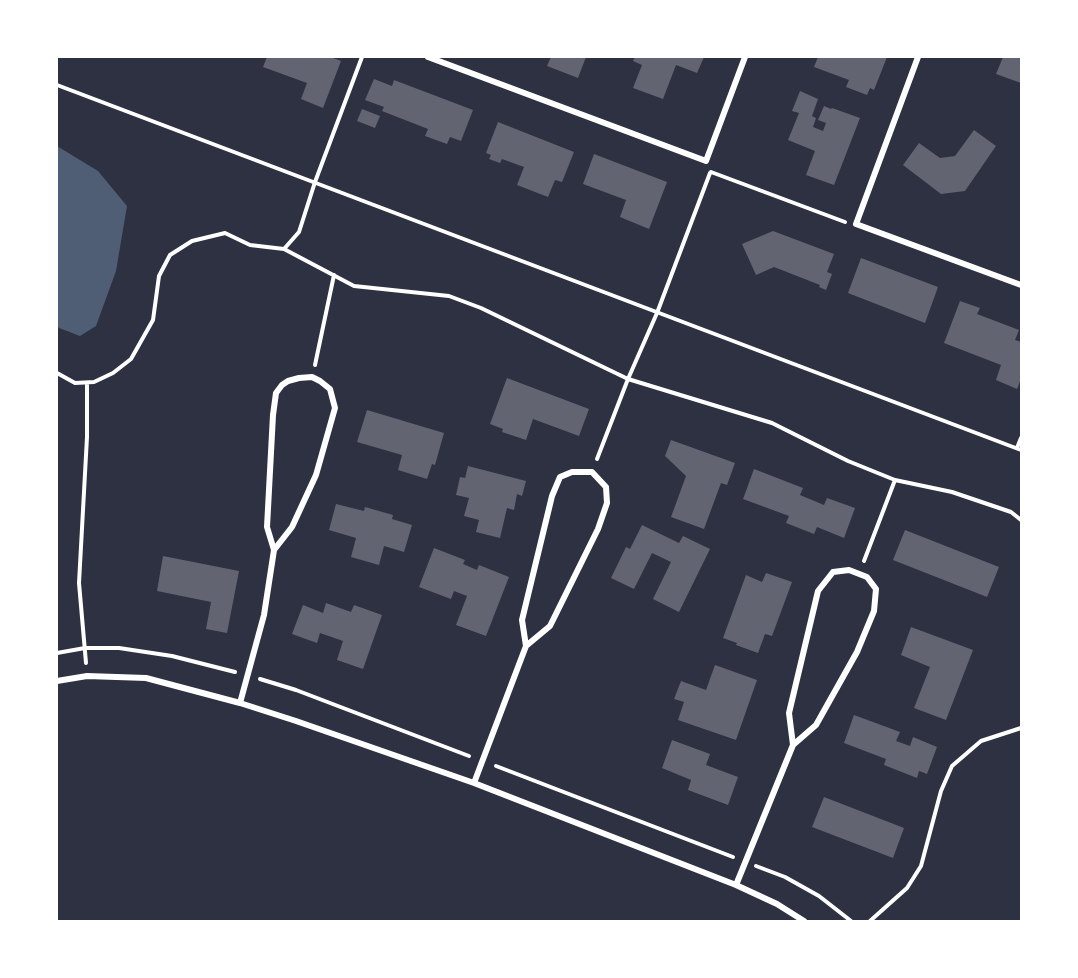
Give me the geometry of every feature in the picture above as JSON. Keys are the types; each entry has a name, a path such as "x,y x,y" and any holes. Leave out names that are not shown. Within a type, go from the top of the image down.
{"street":[{"path":"428,57 705,161 745,57"},
{"path":"918,57 856,224 1021,285"},
{"path":"240,702 264,615 274,550 267,527 276,393 288,381 312,377 330,389 334,408 316,475 292,527 274,550"},
{"path":"474,783 526,646 522,620 552,496 561,477 572,472 592,472 606,487 607,503 598,529 550,626 526,646"},
{"path":"736,885 793,745 816,725 856,652 874,611 876,589 867,577 849,570 832,572 818,591 789,713 793,745"},
{"path":"57,681 87,676 146,678 240,702 474,783 736,885 777,904 804,921"}],"path":[{"path":"284,249 298,232 362,57"},
{"path":"57,85 1019,449 1021,438"},
{"path":"592,472 628,379 657,313 710,172 842,221 856,224"},
{"path":"57,373 75,383 94,382 113,373 131,359 153,320 159,276 170,255 192,241 225,233 250,245 284,249 354,286 449,296 481,308 628,379 772,423 848,461 895,480 952,492 1011,512 1021,520"},
{"path":"312,377 334,275"},
{"path":"87,383 87,437 79,583 87,676"},
{"path":"859,574 895,480"},
{"path":"57,653 85,648 140,651 172,656 296,690 785,877 819,896 851,921"},
{"path":"870,921 907,888 921,866 941,791 952,766 981,741 1021,728"}],"water":[{"path":"57,146 98,171 127,206 116,271 96,326 80,336 59,328 57,325"}],"building":[{"path":"267,57 331,57 341,61 323,108 301,99 307,83 263,67"},
{"path":"551,57 586,57 578,78 547,66"},
{"path":"635,57 704,57 697,73 676,65 663,99 633,88 642,65 633,61"},
{"path":"818,57 887,57 874,90 870,88 867,95 846,87 849,80 814,67"},
{"path":"1003,57 1021,57 1021,83 996,74"},
{"path":"374,79 392,86 394,80 473,110 461,141 450,137 447,144 425,136 428,129 382,111 384,107 365,100"},
{"path":"800,91 818,99 812,116 816,118 813,127 823,131 826,123 818,120 824,106 860,118 834,185 806,175 815,151 788,140 799,113 792,111"},
{"path":"362,109 380,116 375,128 357,121"},
{"path":"498,122 574,152 562,182 555,180 548,197 517,185 524,167 502,159 500,163 489,159 491,155 486,153"},
{"path":"974,130 996,146 965,191 941,194 903,165 919,143 940,158 955,156"},
{"path":"594,154 667,182 649,229 620,217 626,200 583,184"},
{"path":"773,231 834,254 827,272 832,274 826,290 819,287 820,285 774,267 756,275 742,244"},
{"path":"861,258 938,287 925,323 848,293"},
{"path":"960,301 980,308 977,314 1019,330 1015,340 1021,342 1021,379 1017,389 996,380 1001,365 944,343"},
{"path":"507,378 589,409 579,436 533,419 526,440 502,432 503,429 490,424"},
{"path":"367,410 444,433 435,465 432,464 427,479 398,470 402,455 357,442"},
{"path":"671,440 735,463 727,485 721,483 704,529 671,517 686,476 665,456"},
{"path":"468,466 526,481 522,496 517,494 514,510 507,508 500,538 476,532 479,520 464,516 469,498 456,495 460,477 465,478"},
{"path":"754,469 803,488 800,495 824,505 827,498 855,508 844,538 817,527 814,534 786,523 789,516 743,499"},
{"path":"336,504 364,511 365,507 393,515 392,519 412,525 404,552 384,546 379,565 351,557 356,538 329,530"},
{"path":"642,525 679,543 683,536 710,549 679,612 653,599 671,562 652,553 634,589 611,578 626,547 630,549"},
{"path":"905,530 999,567 987,597 893,560"},
{"path":"434,548 465,560 463,564 477,570 479,565 509,577 486,636 456,625 467,596 454,591 451,599 419,587"},
{"path":"163,556 239,571 227,633 206,629 211,602 157,591"},
{"path":"766,573 792,582 772,636 765,634 758,653 723,638 746,575 762,582"},
{"path":"326,603 351,612 354,605 382,615 363,669 337,660 343,641 320,633 317,643 292,634 303,605 323,613"},
{"path":"911,627 973,650 946,720 914,708 930,667 901,655"},
{"path":"715,665 757,680 736,740 678,720 684,702 674,699 681,681 706,690"},
{"path":"854,715 900,732 896,741 910,746 913,737 937,747 927,774 919,771 917,778 884,765 886,759 844,743"},
{"path":"672,740 710,754 706,765 738,777 728,805 688,790 691,780 662,768"},
{"path":"824,797 904,828 893,858 812,827"}]}
